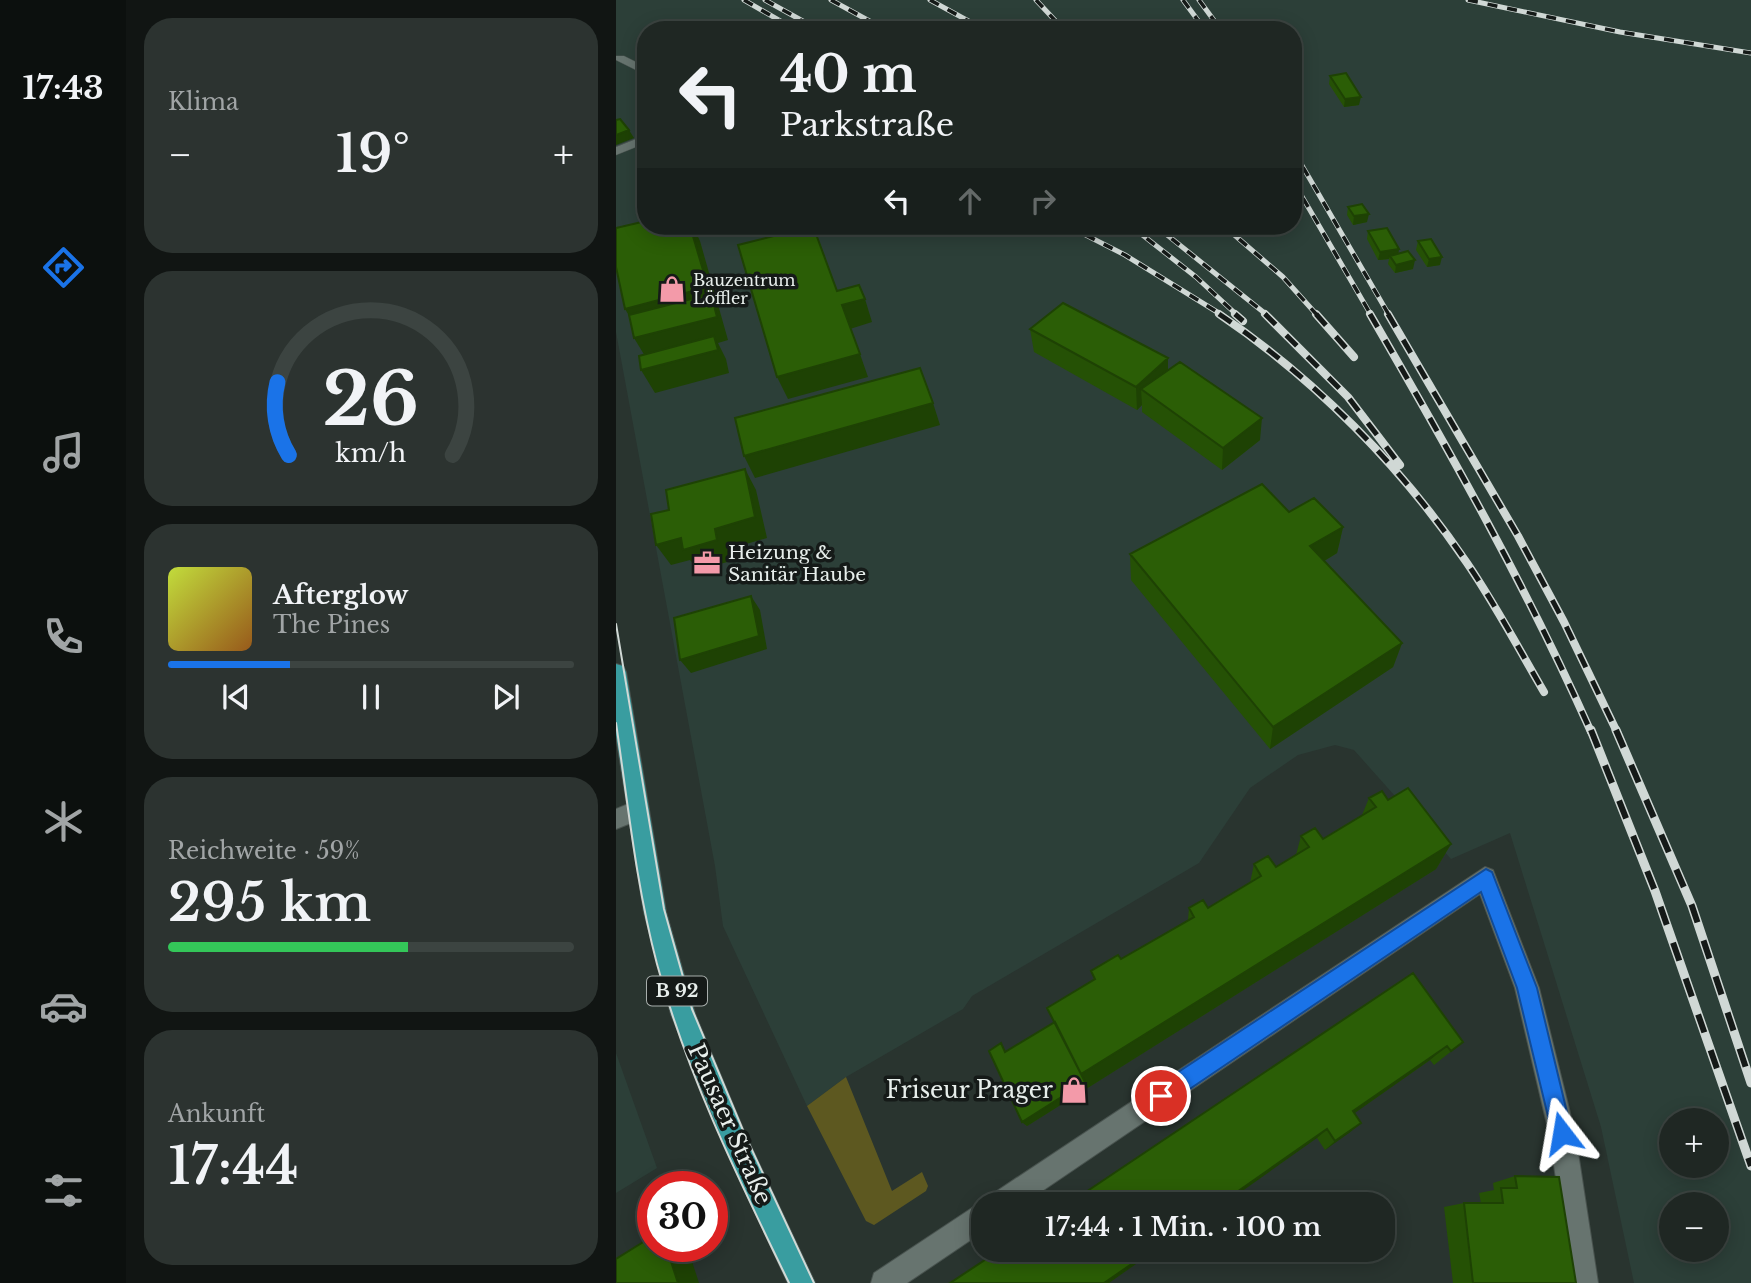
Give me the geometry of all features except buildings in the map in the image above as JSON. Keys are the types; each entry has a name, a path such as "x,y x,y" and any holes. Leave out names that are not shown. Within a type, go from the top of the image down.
{"main road":[{"name":"Pausaer Straße","path":"616,672 655,912 683,1014 737,1145 802,1283"}],"street":[{"path":"616,819 638,810"},
{"path":"1018,1192 1486,878 1527,988 1562,1133 1585,1283"},
{"path":"884,1283 971,1224"}],"lane":[{"path":"620,58 637,67"},
{"path":"616,151 637,143"}],"shaded area":[{"path":"616,0 1751,0 1751,1283 1634,1283 1601,1127 1510,833 1451,859 1354,750 1335,745 1298,755 1250,788 1199,863 972,996 963,1009 846,1077 807,1106 723,926 715,866 616,332"},
{"path":"616,1053 657,1168 652,1171 637,1171 637,1180 616,1193"},
{"path":"846,1077 892,1191 922,1172 928,1186 926,1191 874,1225 866,1221 807,1106"}],"tram line":[{"path":"616,624 664,909 692,1009 745,1135 814,1283"},
{"path":"616,723 643,904 669,1005 699,1087 789,1283"}],"railway":[{"path":"744,0 780,21"},
{"path":"765,0 803,21"},
{"path":"831,0 870,21"},
{"path":"930,0 968,21"},
{"path":"1036,0 1056,21"},
{"path":"1183,0 1198,21"},
{"path":"1199,0 1214,21"},
{"path":"1468,0 1620,32 1751,53"},
{"path":"1302,165 1389,315"},
{"path":"1302,196 1371,315"},
{"path":"1086,235 1125,255 1222,315"},
{"path":"1142,235 1196,277 1237,315"},
{"path":"1167,235 1267,315"},
{"path":"1234,235 1283,277 1317,315"},
{"path":"1219,314 1255,339 1323,396 1385,459 1442,527 1497,610 1544,692"},
{"path":"1235,314 1243,321"},
{"path":"1265,314 1348,397 1400,465"},
{"path":"1316,314 1354,357"},
{"path":"1370,314 1486,520 1541,625 1591,732"},
{"path":"1388,314 1518,536 1564,622 1617,732"},
{"path":"1591,730 1655,891 1751,1166"},
{"path":"1616,730 1692,906 1751,1083"}],"place":[{"name":"Bauzentrum Löffler","path":"672,289"},
{"name":"Heizung & Sanitär Haube","path":"707,563"},
{"name":"Friseur Prager","path":"1074,1090"}],"route":[{"path":"1161,1096 1486,878 1527,988 1562,1133"}]}
